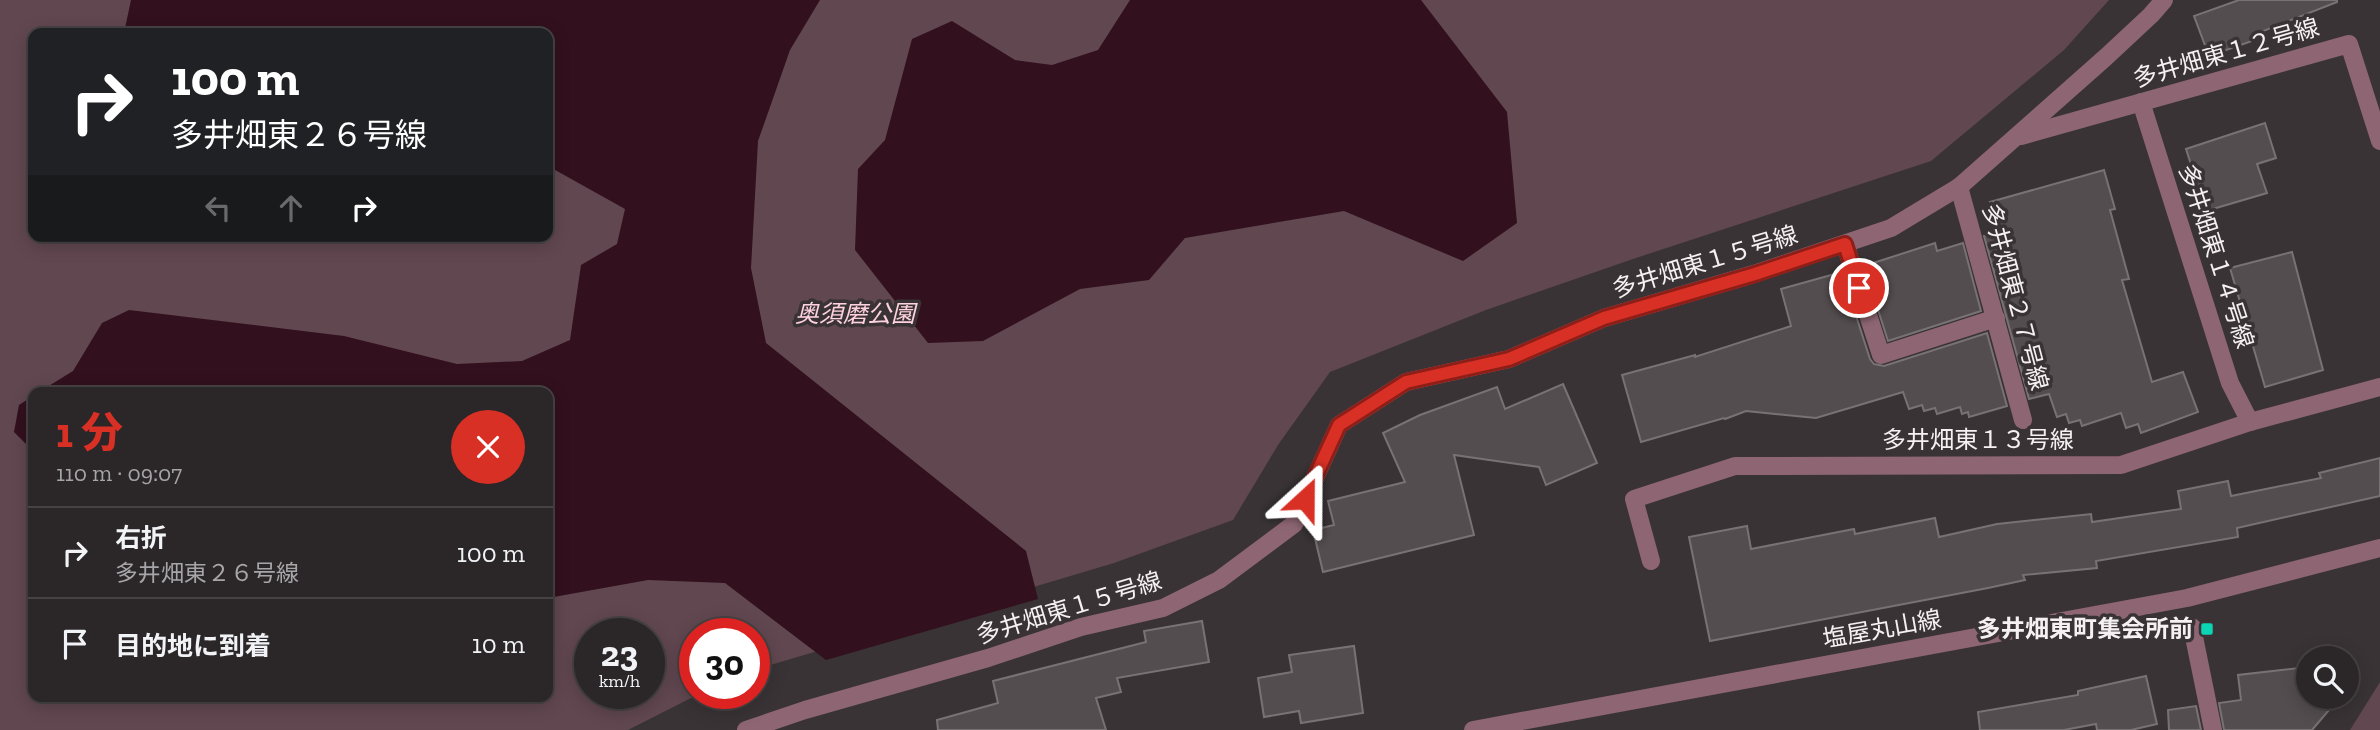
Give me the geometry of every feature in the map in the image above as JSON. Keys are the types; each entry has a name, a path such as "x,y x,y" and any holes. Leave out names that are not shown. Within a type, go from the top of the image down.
{"street":[{"name":"多井畑東１５号線","path":"746,730 988,658 1080,627 1163,608 1219,580 1294,524 1339,425 1406,382 1509,359 1604,318 1755,274 1891,228 1959,187 2018,137 2164,0"},
{"name":"多井畑東１２号線","path":"2018,137 2349,44 2380,141"},
{"name":"多井畑東１４号線","path":"2141,102 2230,383 2250,422"},
{"name":"多井畑東２７号線","path":"1959,187 2023,420"},
{"path":"1845,244 1881,355 1996,318"},
{"name":"多井畑東１３号線","path":"1651,561 1634,499 1735,466 2121,465 2250,422 2380,387"},
{"name":"塩屋丸山線","path":"1473,730 2187,598 2380,548"},
{"path":"2192,627 2213,730"}],"green space":[{"name":"奥須磨公園","path":"0,0 2109,0 2064,50 1931,161 1486,310 1330,372 1278,445 1233,520 1114,563 770,665 770,618 679,618 679,704 628,730 0,730"},
{"path":"2380,682 2380,730 2350,730"}],"shaded area":[{"path":"131,0 820,0 790,50 758,141 751,268 766,343 1026,551 1038,599 826,660 725,583 648,580 553,597 553,387 47,387 73,371 102,323 129,310 344,336 457,364 522,361 570,340 581,265 617,244 625,209 553,169 553,28 125,28"},
{"path":"1130,0 1421,0 1507,112 1517,223 1463,261 1344,211 1185,238 1149,280 1080,289 983,341 928,343 855,250 858,169 885,140 912,39 952,21 1015,60 1052,65 1098,50"},
{"path":"28,399 28,446 14,432 19,405"}],"building":[{"path":"2239,0 2337,2 2253,35 2255,40 2209,56 2194,16"},
{"path":"2265,123 2276,158 2257,164 2267,193 2206,211 2186,149"},
{"path":"2104,170 2115,209 2110,210 2129,279 2122,280 2152,382 2183,372 2198,412 2141,433 2138,424 2126,428 2121,413 2082,426 2080,420 2069,423 2066,414 2057,417 2049,394 2029,399 1984,236 1997,232 1990,202"},
{"path":"1935,243 1937,251 1963,243 1981,311 1888,341 1864,266"},
{"path":"2292,252 2323,370 2265,387 2230,268"},
{"path":"1842,272 1870,359 1874,364 1884,366 1987,333 2007,406 1969,417 1968,412 1962,414 1960,407 1937,414 1935,408 1924,411 1922,405 1909,409 1903,392 1816,418 1746,411 1641,442 1622,375 1695,357 1791,326 1781,289"},
{"path":"1563,384 1597,463 1546,485 1539,467 1454,455 1474,535 1323,572 1313,530 1334,525 1328,501 1405,482 1383,433 1420,415 1497,387 1505,409"},
{"path":"2380,458 2380,496 2237,528 2238,537 2096,561 2097,568 2023,575 2025,580 1988,588 1710,641 1689,537 1747,526 1751,549 1854,529 1855,534 1935,518 1939,537 1997,524 2091,514 2092,522 2181,509 2178,491 2228,481 2231,496 2321,478 2319,473"},
{"path":"1202,621 1209,662 1117,678 1121,692 1096,698 1106,730 938,730 937,720 998,703 993,681 1146,642 1144,631"},
{"path":"1354,646 1363,713 1301,723 1299,711 1264,717 1258,678 1292,672 1289,655"},
{"path":"2296,668 2296,709 2330,709 2312,730 2224,730 2219,703 2241,700 2238,675"},
{"path":"2146,676 2157,724 2131,730 2097,730 2096,724 2064,730 1980,730 1978,712 2078,695 2078,691"},
{"path":"2196,706 2201,730 2169,730 2168,710"}],"place":[{"name":"多井畑東町集会所前","path":"2207,629"}],"route":[{"path":"1305,499 1339,425 1406,382 1509,359 1604,318 1755,274 1845,244 1859,288"}]}
